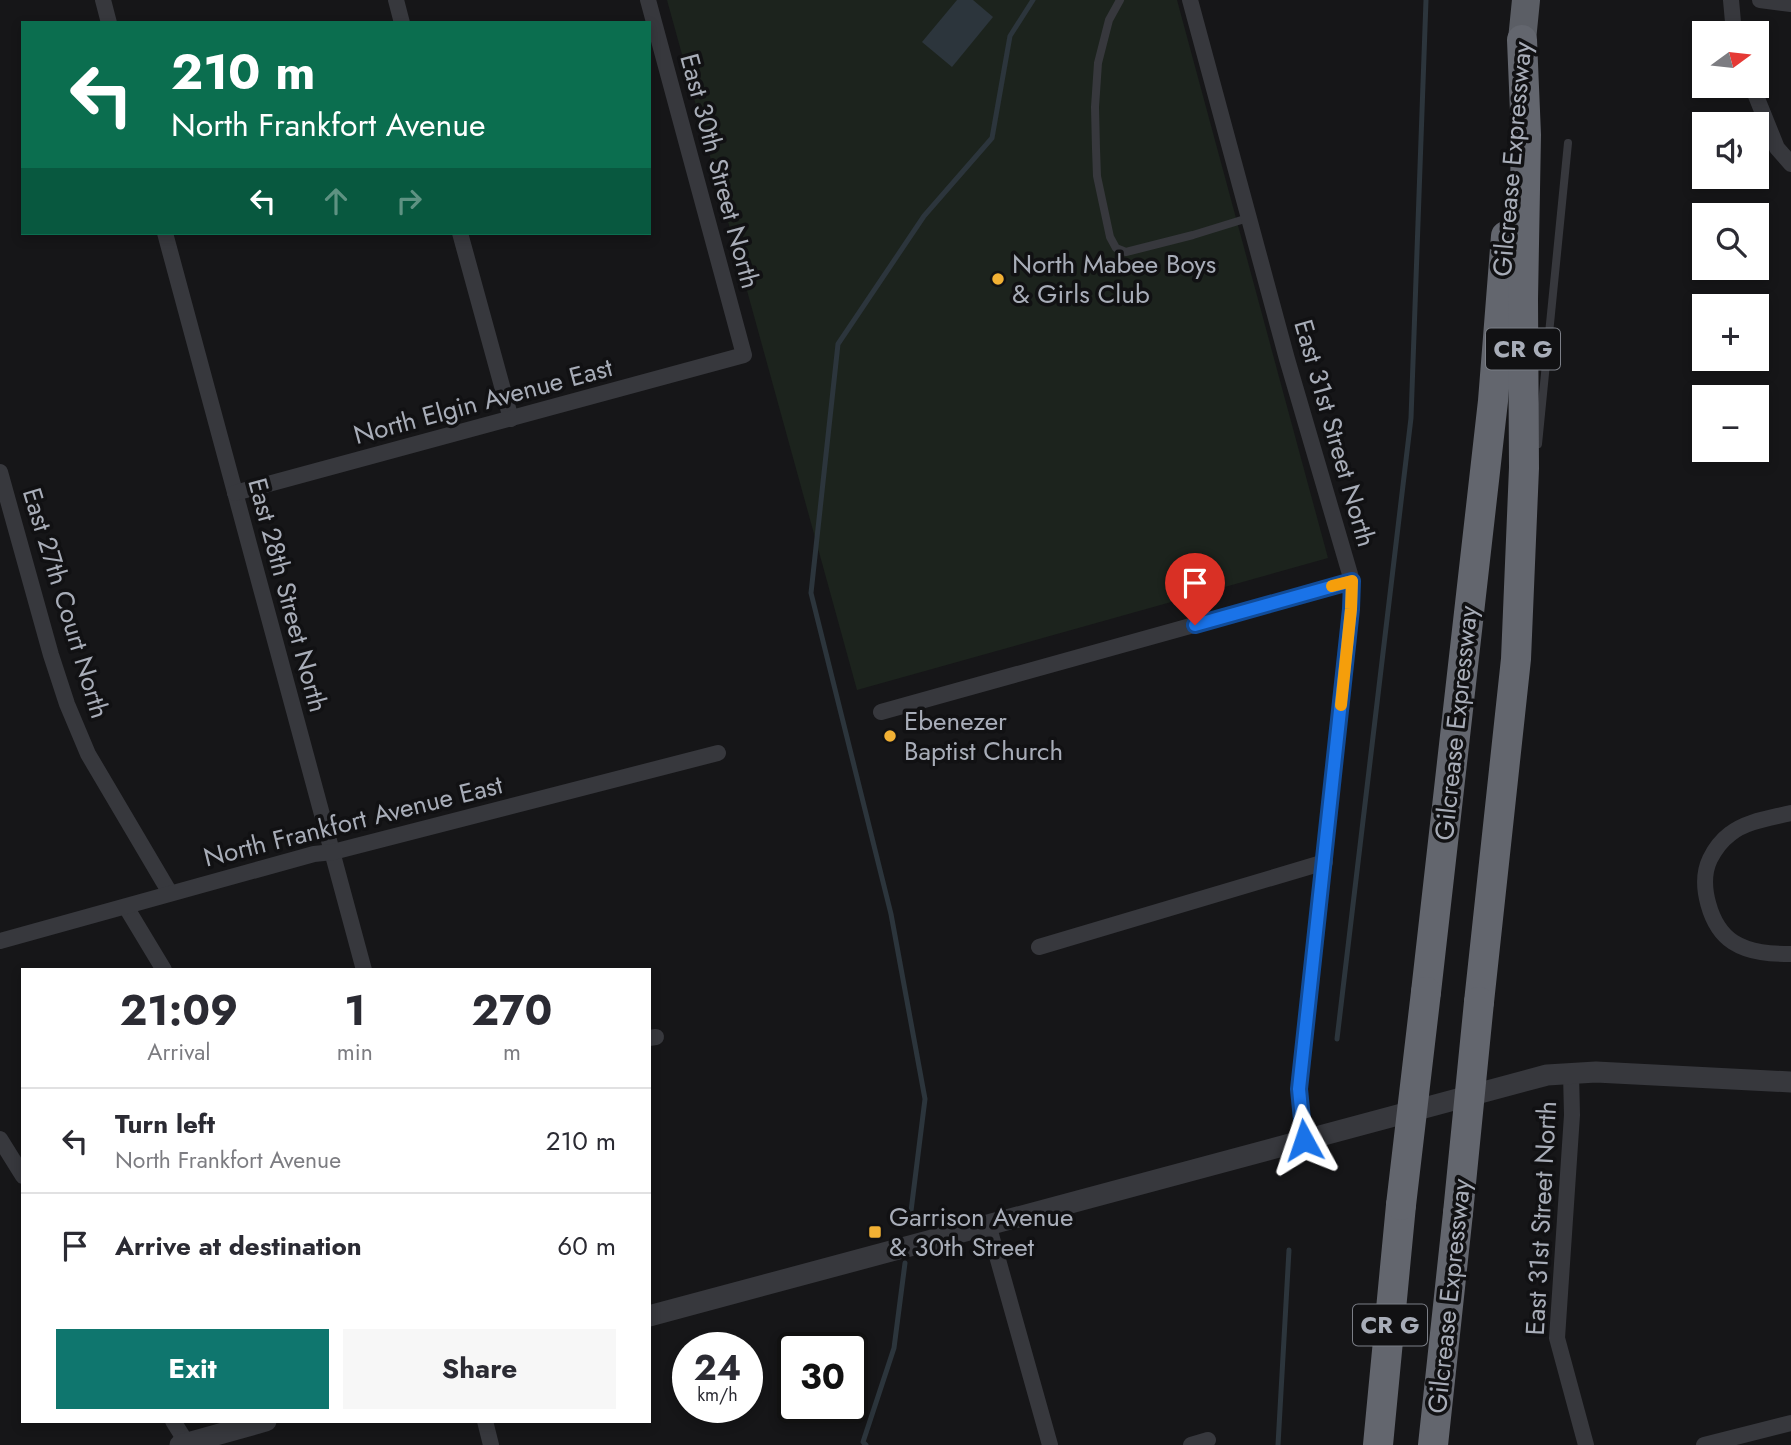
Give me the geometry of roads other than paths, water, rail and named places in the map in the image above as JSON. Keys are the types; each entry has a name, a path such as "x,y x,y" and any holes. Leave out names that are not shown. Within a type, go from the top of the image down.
{"highway":[{"name":"Gilcrease Expressway","path":"1378,1445 1401,1205 1493,401 1526,0"},
{"name":"CR G","path":"1516,659 1524,468 1526,135 1522,40"},
{"name":"Gilcrease Expressway","path":"1433,1445 1516,659"}],"street":[{"path":"103,0 108,21"},
{"path":"396,0 401,21"},
{"name":"East 30th Street North","path":"648,0 744,355"},
{"name":"East 31st Street North","path":"1190,0 1248,218 1352,581 1325,862 1299,1089 1304,1140"},
{"path":"1731,0 1733,21"},
{"path":"1760,0 1791,4"},
{"path":"1757,98 1777,148 1791,164"},
{"name":"East 28th Street North","path":"166,235 363,968"},
{"path":"461,235 511,419"},
{"name":"North Elgin Avenue East","path":"235,493 744,355"},
{"name":"East 27th Court North","path":"0,472 67,704 88,754 170,893"},
{"path":"881,712 1352,581"},
{"name":"North Frankfort Avenue East","path":"0,941 314,854 332,852 718,752"},
{"path":"1791,813 1745,825 1730,834 1709,860 1706,889 1711,913 1732,942 1769,954 1791,954"},
{"path":"1038,947 1325,862"},
{"path":"125,907 163,968"},
{"path":"651,1315 1522,1080 1547,1075 1596,1072 1791,1082"},
{"name":"East 31st Street North","path":"1571,1073 1572,1115 1557,1338 1586,1445"},
{"path":"0,1139 21,1173"},
{"path":"988,1224 1050,1445"},
{"path":"174,1423 185,1444 259,1423"},
{"path":"486,1423 491,1445"},
{"path":"1704,1445 1791,1423"},
{"path":"1191,1445 1208,1440"}],"lane":[{"path":"1120,0 1109,20 1098,63 1096,107 1097,176 1110,237 1115,248 1126,252 1248,218"},
{"name":"Gilcrease Expressway","path":"1536,455 1568,143"},
{"name":"Gilcrease Expressway","path":"1516,659 1532,496"}],"waterway":[{"path":"910,1219 925,1099 891,914 811,593 838,344 924,216 992,138 1010,36 1033,0"},
{"path":"1337,1039 1411,418 1426,0"},
{"path":"1278,1445 1289,1250"},
{"path":"866,1445 863,1442 894,1348 905,1263"}],"place":[{"name":"North Mabee Boys & Girls Club","path":"998,279"},
{"name":"Ebenezer Baptist Church","path":"890,736"},
{"name":"Garrison Avenue & 30th Street","path":"875,1232"}]}
